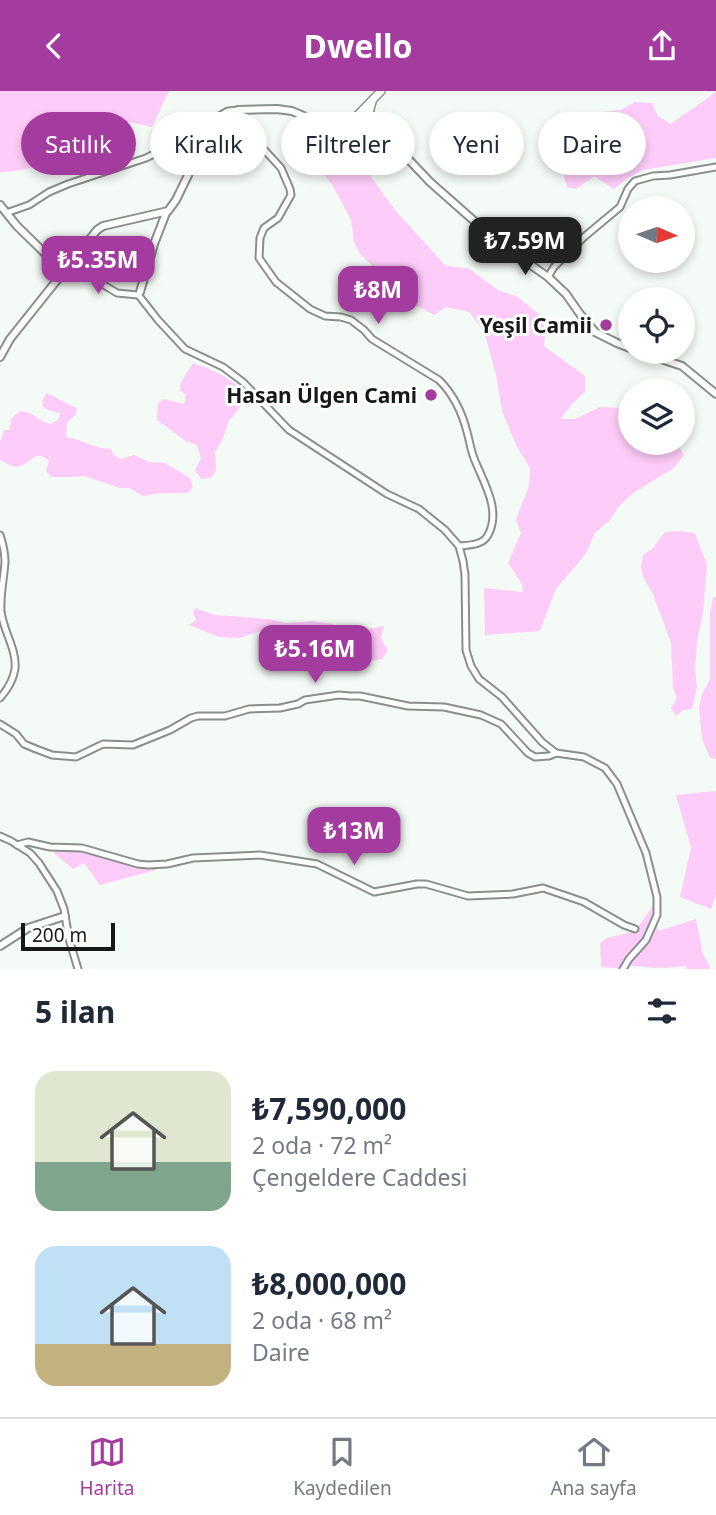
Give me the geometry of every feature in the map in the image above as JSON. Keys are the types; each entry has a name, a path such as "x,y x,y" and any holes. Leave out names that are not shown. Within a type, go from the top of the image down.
{"main road":[{"path":"366,112 378,94"},
{"path":"236,112 277,109 294,112"},
{"path":"415,166 498,242 548,277 566,294 595,332 618,343"},
{"path":"139,294 166,213 176,200 188,175"},
{"path":"0,205 17,226 64,272"},
{"path":"0,357 10,339 97,230 103,226 166,213"},
{"path":"676,364 716,394"},
{"path":"0,946 28,928 65,916"}],"street":[{"path":"226,112 238,110"},
{"path":"267,153 281,168 291,195 278,218 264,228 260,238 259,258 276,282 310,309 325,316 351,320 372,339 439,380 448,389 457,406 475,462 492,501 488,536 483,542 459,546"},
{"path":"6,213 29,205 68,184 150,156"},
{"path":"548,277 554,267 584,237 620,208 628,189 635,181 716,167"},
{"path":"72,262 117,293 139,294 158,320 185,349 223,367 243,382 289,430 377,488 419,509 459,546 465,575 466,650 471,666 479,679 502,697 542,743 556,753 584,757 605,768 617,784 648,860 657,897 657,915 646,940 623,969"},
{"path":"0,535 5,560 1,610 15,662 11,683 0,698"},
{"path":"0,724 16,734 24,744 36,750 51,755 76,757 103,744 133,745 198,716 225,716 249,709 280,709 305,700 328,696 360,696 408,706 444,708 481,715 501,723 528,753 535,757 556,753"},
{"path":"0,836 30,853 60,897 78,969"},
{"path":"18,845 28,842 50,847 82,848 138,864 156,865 193,859 260,855 317,864 374,892 417,884 468,896 513,894 543,888 584,902 635,929"}],"shaded area":[{"path":"0,91 169,91 159,112 150,112 150,127 136,124 136,112 21,112 21,170 0,172"},
{"path":"716,91 716,158 646,170 646,112 603,112 621,110 635,102 652,103 658,116 671,124"},
{"path":"324,175 370,175 395,210 446,266 468,268 498,290 518,297 543,318 544,346 585,376 585,392 561,419 575,419 600,407 618,408 618,455 684,455 675,467 635,492 620,505 610,520 595,533 585,555 556,589 540,631 485,635 484,588 523,592 522,584 508,563 521,533 516,519 529,486 530,468 517,447 502,411 484,331 469,312 446,307 434,315 397,296 379,272 360,254 354,242 351,220"},
{"path":"564,175 634,175 614,189 594,176 576,189 567,187"},
{"path":"193,363 224,376 248,397 229,421 215,452 216,470 211,478 201,479 195,470 201,458 197,445 187,442 157,420 158,403 164,399 184,404 186,395 180,390 181,382"},
{"path":"46,393 77,408 76,414 67,423 66,437 111,449 114,455 121,459 134,455 149,462 165,463 190,478 193,487 188,493 143,496 129,488 120,488 84,476 51,477 46,471 49,461 44,457 36,456 17,467 0,460 0,443 4,430 9,430 10,420 20,411 50,424 58,420 60,413 43,407 42,401"},
{"path":"665,532 695,533 707,565 697,642 697,688 692,709 683,710 676,716 671,708 677,699 673,688 671,643 641,567 643,555 653,548"},
{"path":"713,597 716,598 716,759 710,758 702,739 699,708 702,694 710,680 710,613"},
{"path":"195,608 215,615 286,623 315,621 351,632 384,626 381,638 388,651 382,659 371,661 343,656 329,651 313,637 287,630 260,631 240,638 219,637 189,625 196,620 193,613"},
{"path":"716,791 716,895 711,909 680,897 691,848 676,795"},
{"path":"60,847 74,847 151,863 156,870 100,885 84,863 73,869 54,853"},
{"path":"653,906 658,931 696,919 703,954 711,969 687,969 686,966 656,968 627,965 623,969 601,967 600,943 607,938 635,931"}],"place":[{"name":"Yeşil Camii","path":"606,325"},
{"name":"Hasan Ülgen Cami","path":"431,395"}]}
